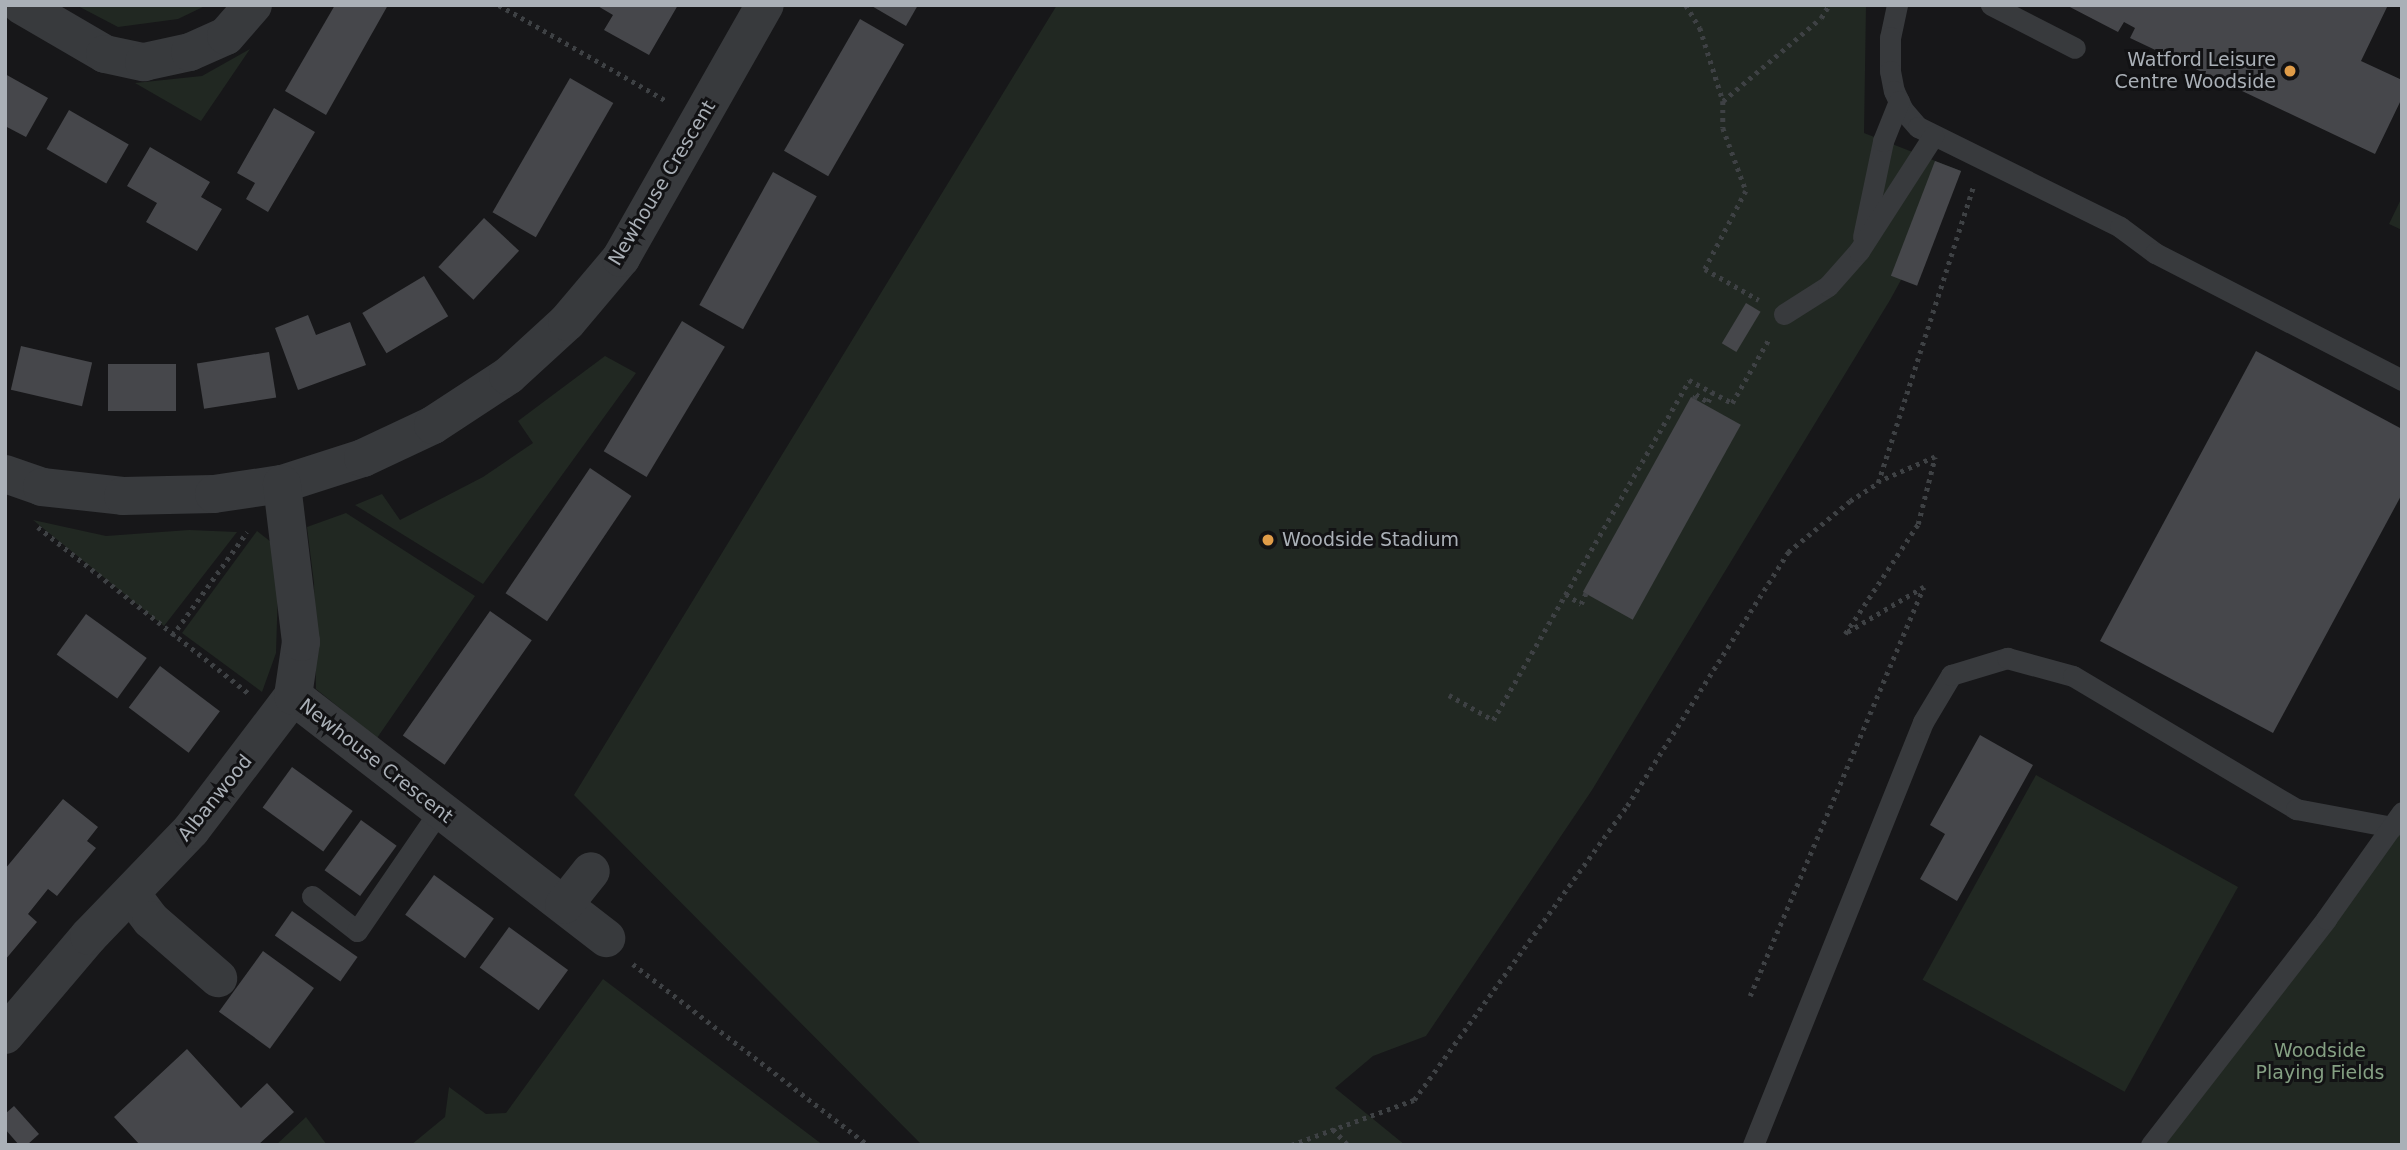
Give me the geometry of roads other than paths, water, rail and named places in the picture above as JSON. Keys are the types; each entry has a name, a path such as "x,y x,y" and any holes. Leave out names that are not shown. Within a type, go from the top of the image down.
{"street":[{"path":"21,5 105,54 144,62 190,52 226,36 253,5"},
{"name":"Newhouse Crescent","path":"5,474 42,487 123,496 214,494 282,484 363,458 433,425 508,376 567,322 621,258 765,5"},
{"name":"Newhouse Crescent","path":"282,484 302,642 286,706 440,810 606,938"},
{"name":"Albanwood","path":"5,1035 89,936 132,895 191,830 286,706"},
{"path":"565,905 591,871"},
{"path":"132,895 151,920 218,978"}],"lane":[{"path":"1897,5 1889,52 1890,71 1899,101 1918,127 2120,227 2155,253 2402,380"},
{"path":"1991,5 2075,48"},
{"path":"1860,251 1883,141 1899,101"},
{"path":"1784,314 1828,286 1860,251 1933,136"},
{"path":"1753,1145 1923,722 1951,676 2007,658 2073,676 2296,809 2397,819 2326,919 2151,1145"},
{"path":"312,896 357,931 440,810"}],"place":[{"name":"Watford Leisure Centre Woodside","path":"2290,71"},
{"name":"Woodside Stadium","path":"1268,540"}],"park label":[{"name":"Woodside Playing Fields","path":"2320,1062"}]}
